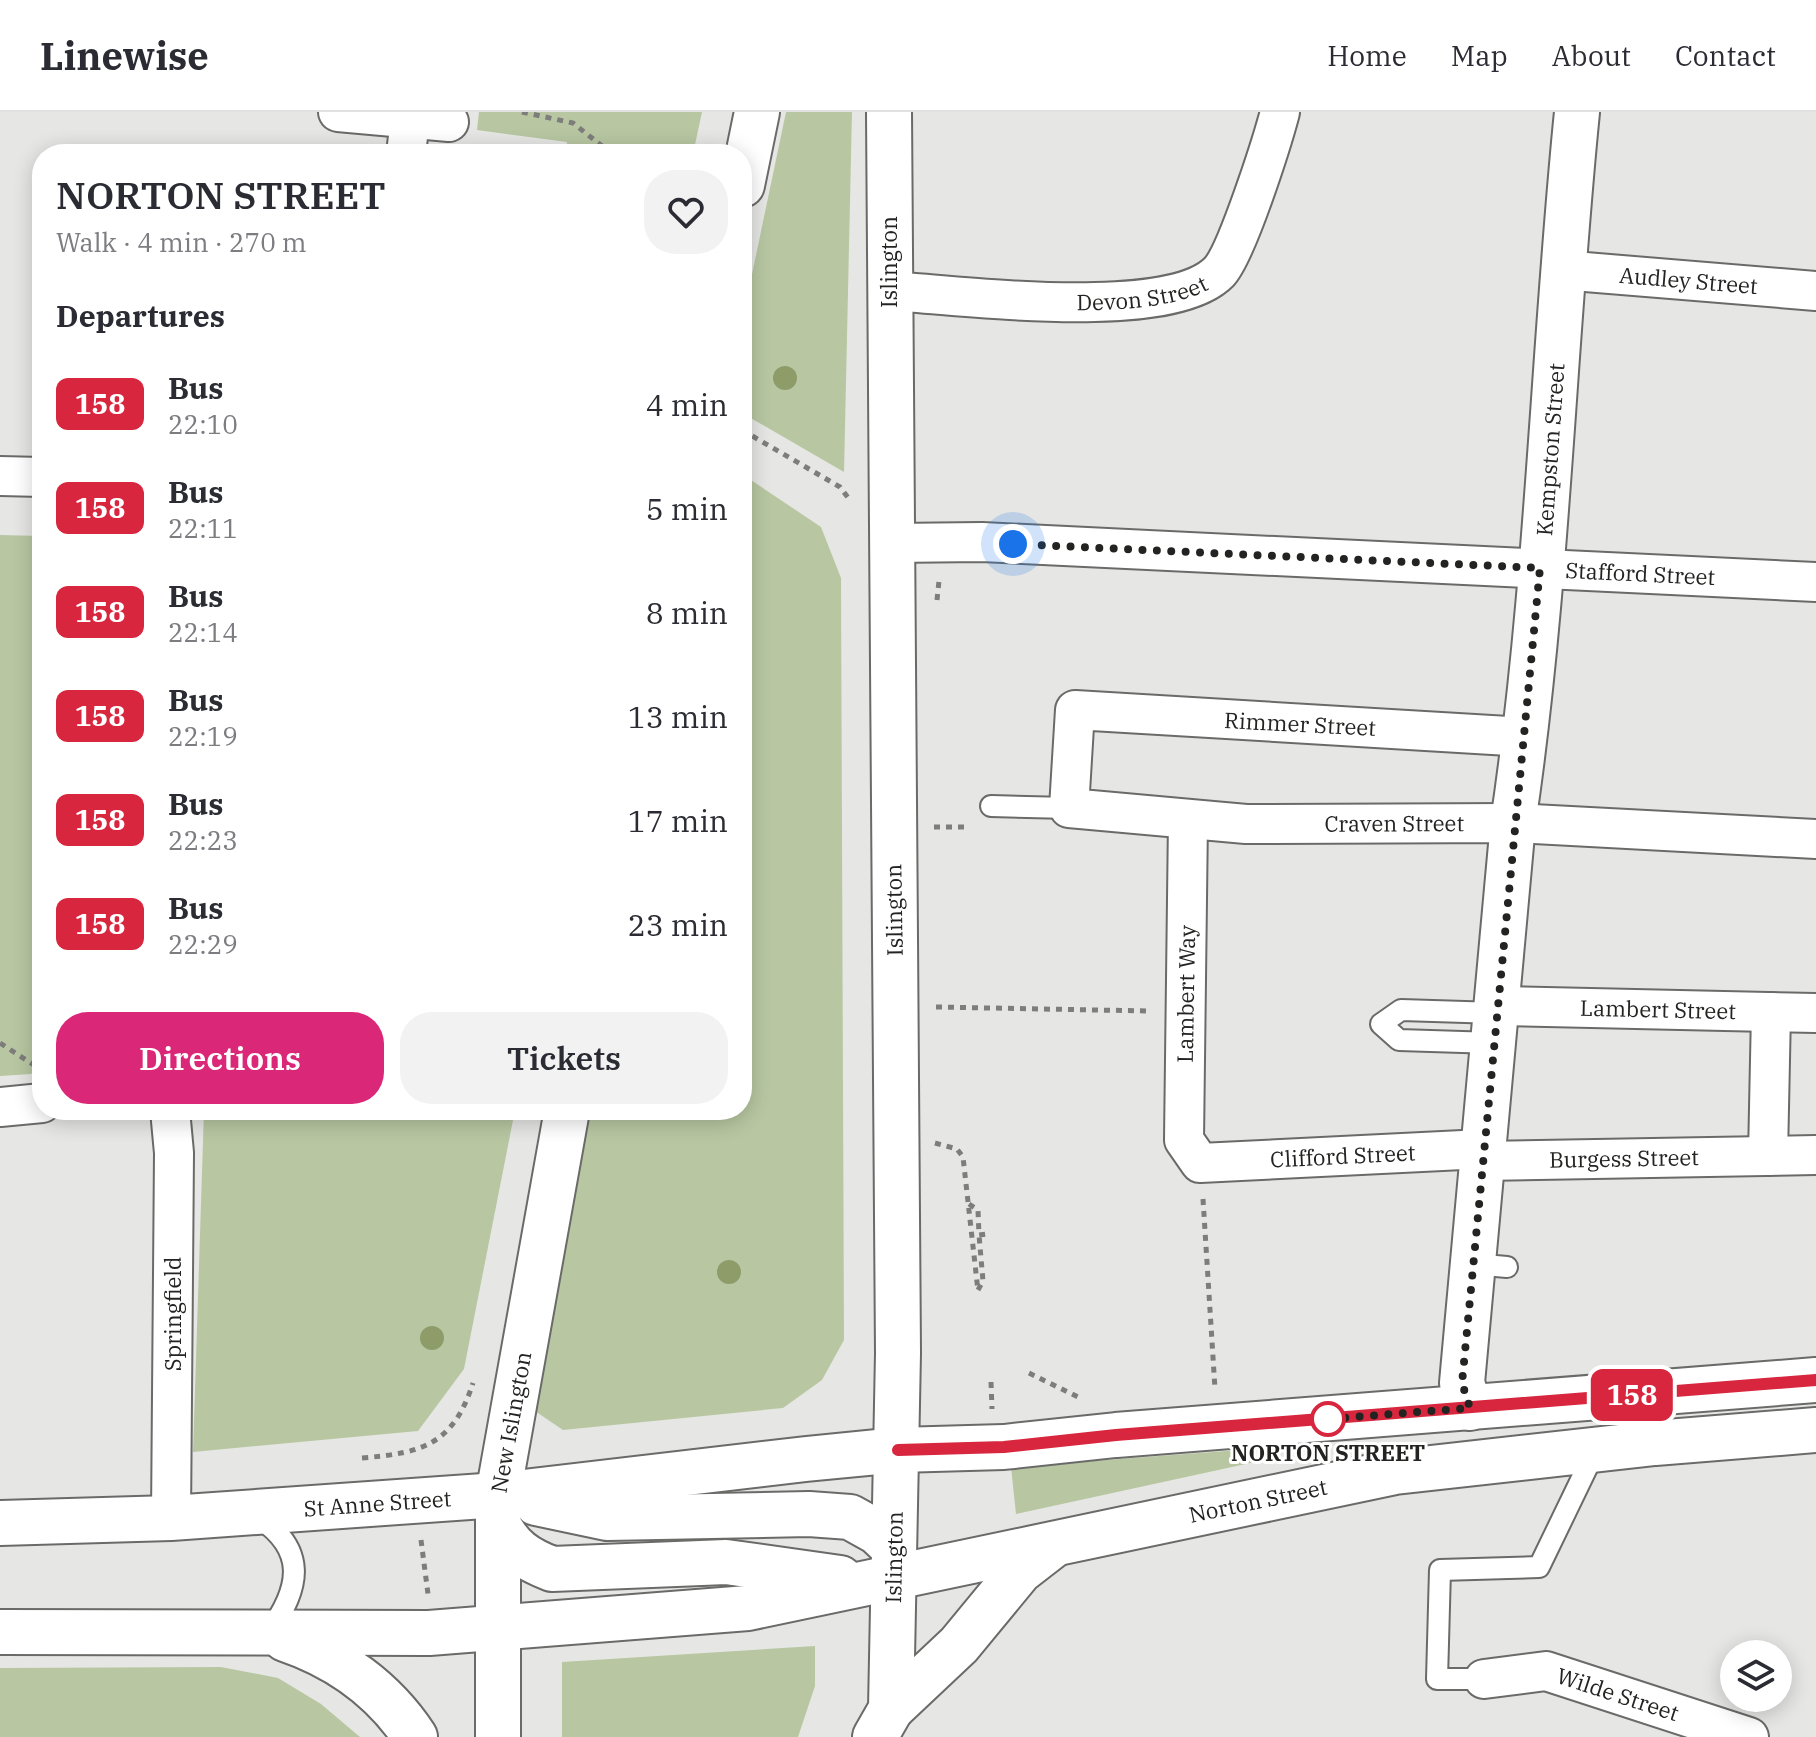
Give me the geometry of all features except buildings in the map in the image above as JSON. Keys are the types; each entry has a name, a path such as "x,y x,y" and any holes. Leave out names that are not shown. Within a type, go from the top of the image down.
{"main road":[{"path":"750,144 757,112"},
{"name":"Islington","path":"883,1723 885,1569 898,1450 889,112"},
{"name":"Kempston Street","path":"1470,1408 1462,1383 1490,1265 1483,1155 1513,823 1526,737 1561,270 1577,112"},
{"name":"New Islington","path":"498,1737 498,1510 565,1120"},
{"path":"898,1450 1004,1447 1116,1435 1816,1380"},
{"name":"Norton Street","path":"885,1569 1053,1546 1395,1472 1596,1449 1816,1430"},
{"name":"St Anne Street","path":"0,1523 171,1518 249,1511 498,1510 898,1450"},
{"path":"498,1510 607,1518 809,1514 850,1517 877,1532 885,1569 726,1562 552,1569 527,1559 507,1542 498,1510"},
{"path":"883,1723 959,1645 1020,1571 1053,1546"},
{"path":"0,1632 429,1633 748,1608 885,1569"},
{"path":"267,1633 311,1649 359,1677 383,1698 415,1737"}],"street":[{"path":"338,112 408,136 449,122"},
{"name":"Devon Street","path":"889,291 1120,303 1188,292 1220,271 1249,206 1280,112"},
{"name":"Audley Street","path":"1561,270 1816,291"},
{"path":"0,476 32,477"},
{"name":"Stafford Street","path":"891,543 982,542 1816,582"},
{"name":"Rimmer Street","path":"1069,808 1075,710 1526,737"},
{"name":"Craven Street","path":"1069,808 1188,819 1247,813 1816,839"},
{"name":"Lambert Way","path":"1188,819 1184,1140 1200,1163"},
{"path":"1768,1156 1771,1012"},
{"name":"Lambert Street","path":"1496,1021 1816,1013"},
{"path":"0,1107 32,1104"},
{"name":"Springfield","path":"171,1120 174,1153 171,1518"},
{"name":"Burgess Street","path":"1483,1155 1816,1155"},
{"name":"Clifford Street","path":"1200,1163 1483,1155"},
{"name":"Wilde Street","path":"1484,1679 1546,1671 1749,1737"}],"lane":[{"path":"991,806 1069,808"},
{"path":"1484,1679 1437,1679 1440,1570 1539,1567 1596,1449"},
{"path":"249,1511 271,1527 289,1549 294,1563 292,1596 267,1633"}],"path":[{"path":"522,112 573,123 599,144"},
{"path":"752,436 840,487 849,496 850,511"},
{"path":"931,1007 1187,1012"},
{"path":"0,1043 32,1064"},
{"path":"931,1142 961,1152 978,1291 983,1281 978,1210 969,1204"},
{"path":"1200,1163 1216,1398"},
{"path":"979,1235 987,1234"},
{"path":"1029,1373 1080,1399"},
{"path":"362,1458 401,1455 432,1445 444,1435 463,1409 474,1379"},
{"path":"991,1382 992,1412"},
{"path":"421,1543 430,1605"}],"green space":[{"path":"479,112 702,112 695,144 567,144 477,130"},
{"path":"786,112 852,112 844,472 752,419 752,274"},
{"path":"752,481 821,527 841,578 844,1340 822,1380 783,1408 563,1430 529,1407 585,1120 752,1120"},
{"path":"0,535 32,536 32,1073 0,1076"},
{"path":"204,1120 513,1120 464,1369 418,1431 193,1452"},
{"path":"1253,1449 1255,1462 1016,1514 1011,1467"},
{"path":"815,1646 815,1686 798,1737 562,1737 562,1662"},
{"path":"221,1667 278,1678 321,1704 360,1737 0,1737 0,1668"}],"bus line":[{"name":"158","path":"898,1450 1004,1447 1116,1435 1816,1380"}],"place":[{"name":"NORTON STREET","path":"1328,1419"}],"route":[{"path":"1013,544 1540,568 1526,737 1513,823 1462,1383 1470,1408 1328,1419"}]}
